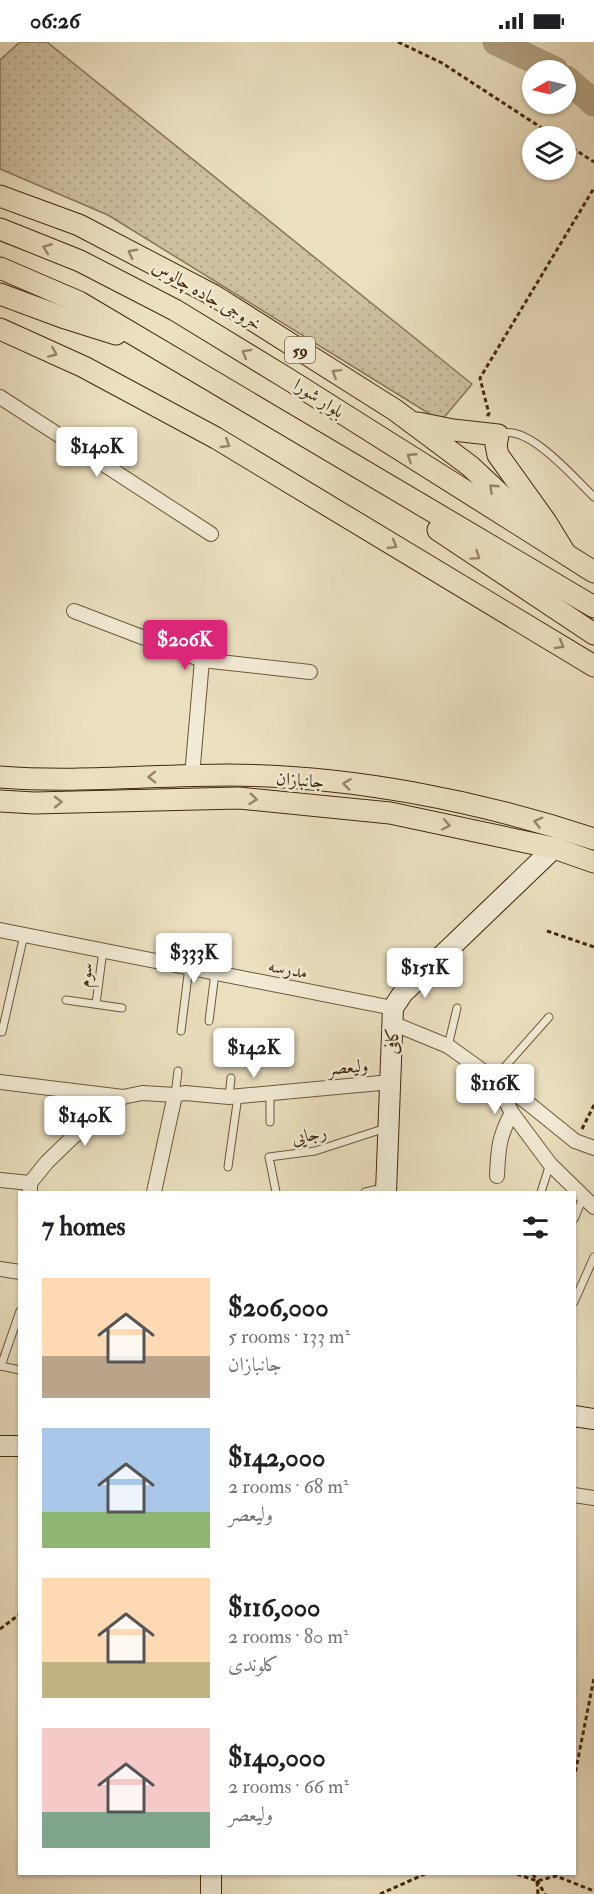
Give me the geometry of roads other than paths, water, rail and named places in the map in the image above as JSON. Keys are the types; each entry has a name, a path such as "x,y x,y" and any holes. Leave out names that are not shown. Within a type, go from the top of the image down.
{"main road":[{"name":"خروجی جاده چالوس","path":"0,196 79,225 213,295 410,421 470,466 567,556"},
{"name":"بلوار شورا","path":"0,229 80,261 175,310 594,572"},
{"path":"0,268 79,302 594,607"},
{"path":"0,294 62,317 147,343"},
{"path":"0,329 84,367 216,438 594,666"},
{"path":"410,421 488,434 498,455 546,522 567,556"},
{"path":"326,448 446,536 594,634"},
{"name":"جانبازان","path":"0,777 38,780 228,775 310,779 392,789 498,812 594,839"},
{"name":"جانبازان","path":"0,801 34,803 239,798 390,813 554,848 594,862"},
{"path":"554,848 569,831"}],"street":[{"path":"0,397 211,534"},
{"path":"74,611 202,660 309,672"},
{"path":"192,776 202,660"},
{"name":"کافی","path":"386,1190 393,1016 403,993 554,848"},
{"name":"مدرسه","path":"0,930 189,967 393,1016 448,1046 528,1103 575,1141 594,1148"},
{"path":"495,1079 512,1113 550,1164 594,1207"},
{"name":"ولیعصر","path":"0,1082 123,1097 142,1093 233,1096 391,1082"},
{"path":"154,1191 175,1095"},
{"path":"0,1180 30,1188 48,1162 74,1136 123,1097"},
{"path":"497,1176 499,1141 512,1113"},
{"path":"0,1269 18,1272"},
{"path":"576,1416 594,1419"},
{"path":"0,1446 18,1446"},
{"path":"576,1495 594,1498"},
{"path":"211,1875 211,1894"}],"lane":[{"path":"488,434 507,432 525,436 543,449 594,498"},
{"path":"2,1032 24,934"},
{"name":"سوم","path":"96,1004 103,950"},
{"path":"182,1031 189,967"},
{"path":"209,1021 215,973"},
{"path":"66,1000 122,1008"},
{"path":"448,1046 457,1008"},
{"path":"495,1079 549,1017"},
{"path":"175,1095 178,1071"},
{"path":"228,1167 233,1096 231,1078"},
{"path":"270,1093 270,1122"},
{"name":"رجایی","path":"276,1191 269,1156 315,1151 389,1127"},
{"path":"541,1191 550,1164"},
{"path":"576,1214 583,1198"},
{"path":"576,1298 594,1257"},
{"path":"18,1317 1,1366 18,1370"}],"waterway":[{"path":"496,42 534,60"},
{"path":"576,88 594,103"}]}
